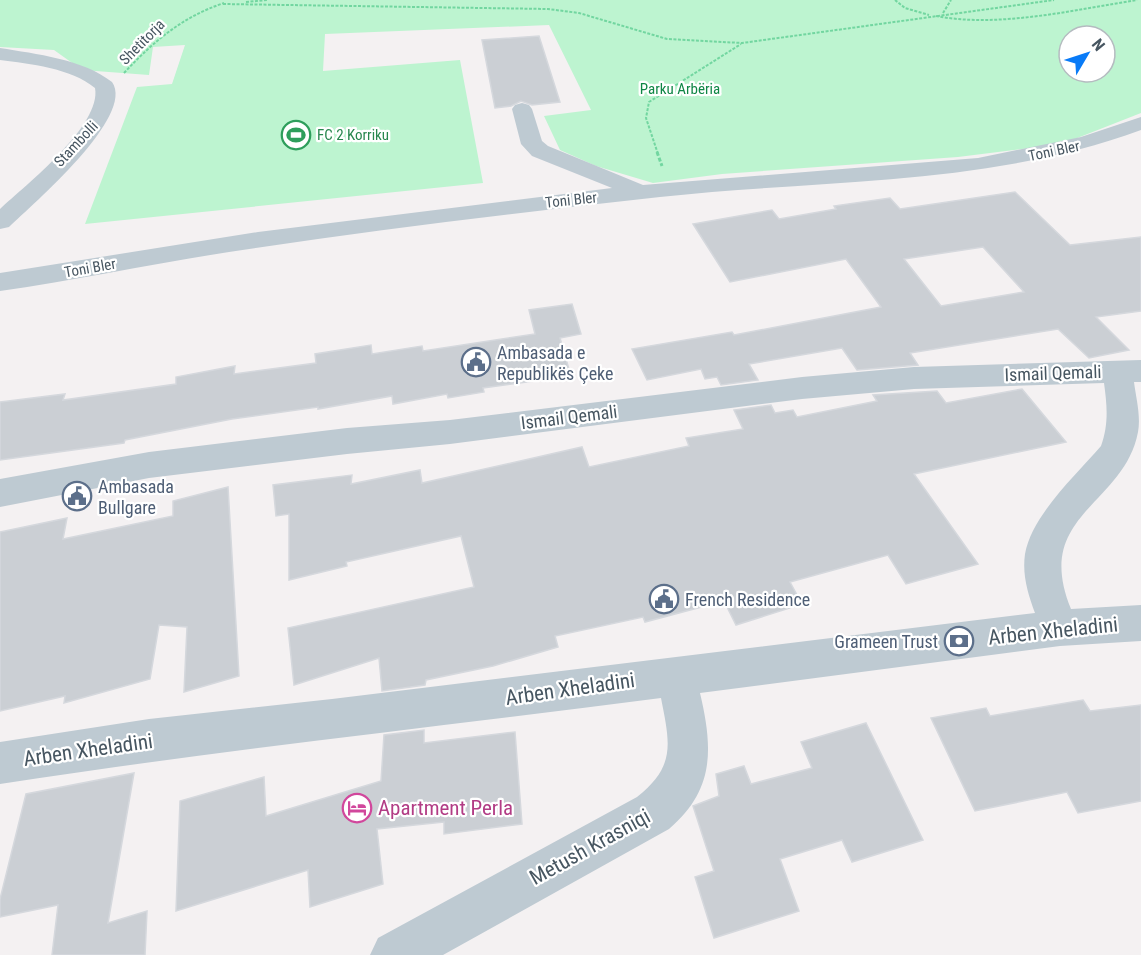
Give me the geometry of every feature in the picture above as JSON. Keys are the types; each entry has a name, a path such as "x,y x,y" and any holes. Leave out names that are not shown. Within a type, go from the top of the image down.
{"street":[{"path":"0,54 80,73 104,85 108,92"},
{"name":"Stambolli","path":"0,222 88,135 104,111 108,92"},
{"path":"522,109 532,144 540,151 640,192"},
{"name":"Toni Bler","path":"0,282 259,239 640,192 1006,160 1073,148 1101,140 1141,123"},
{"path":"1060,628 1044,588 1043,554 1055,525 1115,452 1122,432 1129,371"},
{"name":"Ismail Qemali","path":"0,493 160,464 347,441 450,432 802,388 914,378 1129,371"},
{"name":"Arben Xheladini","path":"0,762 149,740 344,718 676,675 1060,628 1141,622"},
{"name":"Metush Krasniqi","path":"395,955 653,813 675,794 686,769 688,740 676,675"}],"path":[{"path":"223,4 230,0"},
{"name":"Shetitorja","path":"108,92 167,29 187,16 223,4 267,0"},
{"path":"895,0 905,8 963,21 1062,12 1137,0"},
{"path":"943,14 951,0"},
{"path":"223,4 549,9 579,13 667,39 742,44 933,15 1054,0"},
{"path":"670,189 646,118 649,102 742,44"}],"green space":[{"name":"Parku Arbëria","path":"0,0 1141,0 1141,113 1062,144 958,157 722,174 653,183 596,166 560,150 544,116 591,110 549,25 325,34 323,71 460,60 483,183 85,224 137,87 172,84 185,45 153,47 149,75 82,70 54,50 0,47"}],"building":[{"path":"539,36 560,102 532,105 521,101 511,106 495,108 482,40"},
{"path":"1015,192 1070,245 1141,237 1141,311 1096,317 1129,350 1089,358 1058,329 910,353 918,365 857,370 842,348 749,364 758,380 721,385 717,377 705,379 701,369 647,380 632,349 732,332 734,335 881,307 846,259 730,282 693,224 772,210 779,219 836,209 834,206 890,198 900,209","holes":["983,247 1024,292 941,306 904,259"]},
{"path":"572,304 581,334 560,338 571,376 483,388 484,392 448,398 447,394 393,404 392,396 318,409 318,407 232,419 125,440 124,443 0,460 0,402 65,394 63,400 176,384 176,377 235,366 234,374 316,363 315,354 371,345 372,354 422,346 423,351 535,334 529,310"},
{"path":"1022,389 1066,442 914,474 978,564 906,584 888,555 790,582 802,604 736,625 724,601 645,622 643,617 555,636 558,647 493,666 426,680 425,685 382,691 379,658 294,685 288,628 474,587 461,536 346,562 347,566 289,580 289,514 276,516 273,485 352,475 351,484 420,470 422,483 582,447 589,467 689,446 686,438 743,429 734,410 771,405 775,413 793,410 797,417 877,401 873,395 937,391 946,403"},
{"path":"228,487 239,676 184,692 187,627 159,625 150,679 64,703 65,696 0,711 0,532 67,518 63,539 173,516 173,501"},
{"path":"1083,700 1090,711 1141,705 1141,801 1078,813 1067,792 975,811 931,718 986,708 990,716"},
{"path":"866,723 923,840 852,862 842,840 780,859 799,911 714,938 695,877 714,871 693,806 719,796 716,774 744,766 751,784 812,768 801,742"},
{"path":"424,730 424,743 515,732 522,824 444,834 444,822 377,829 383,884 310,907 308,870 176,911 180,801 264,777 266,816 381,781 384,735"},
{"path":"134,773 108,923 147,911 145,955 52,955 58,905 0,917 0,899 26,794"}],"place":[{"name":"FC 2 Korriku","path":"296,135"},
{"name":"Ambasada e Republikës Çeke","path":"476,362"},
{"name":"Ambasada Bullgare","path":"77,496"},
{"name":"French Residence","path":"664,599"},
{"name":"Grameen Trust","path":"959,641"},
{"name":"Apartment Perla","path":"357,808"}]}
